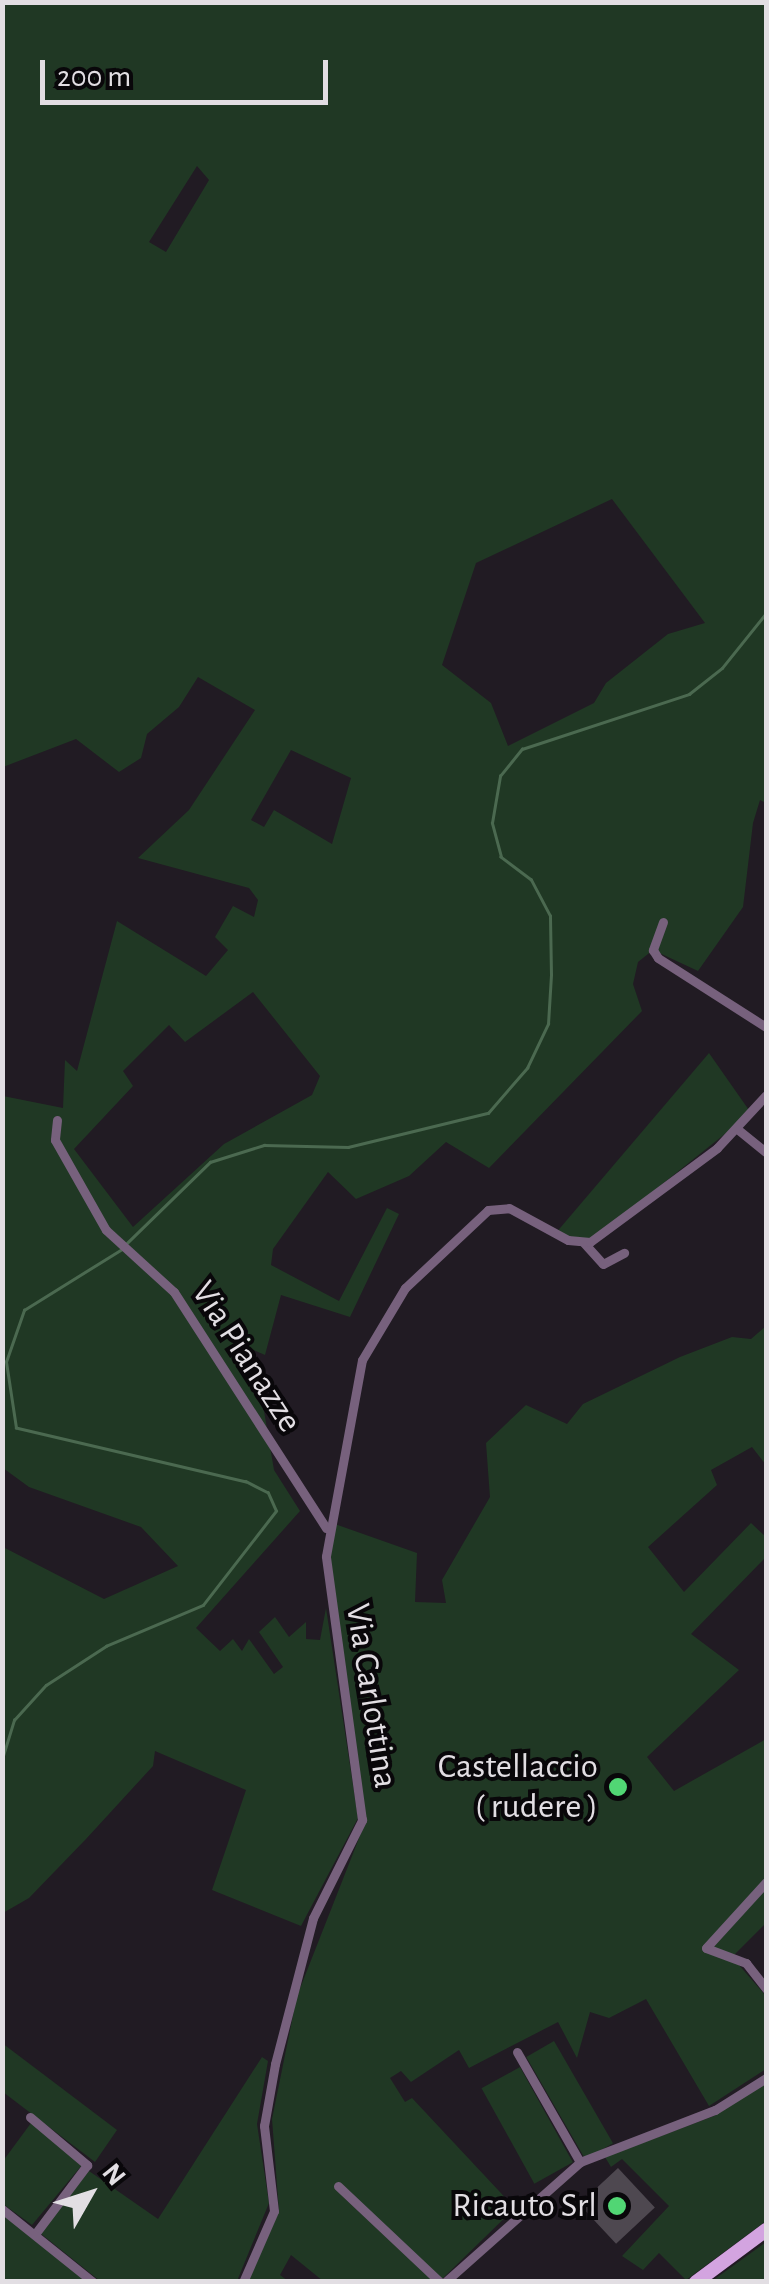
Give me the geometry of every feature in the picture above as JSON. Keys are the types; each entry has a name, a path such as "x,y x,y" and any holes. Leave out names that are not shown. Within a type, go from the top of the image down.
{"main road":[{"path":"696,2282 766,2230"}],"street":[{"path":"663,922 652,950 658,958 766,1027"},
{"path":"584,1243 736,1128 766,1095"},
{"name":"Via Pianazze","path":"58,1120 55,1140 118,1242 174,1292 328,1530"},
{"path":"736,1128 766,1152"},
{"name":"Via Carlottina","path":"243,2282 274,2211 264,2126 294,1991 313,1918 362,1820 328,1601 328,1530 354,1380 394,1302 488,1210 509,1208 546,1229 584,1243 602,1264 624,1253"},
{"path":"766,1882 706,1948 746,1964 766,1989"},
{"path":"517,2052 580,2162"},
{"path":"338,2186 442,2282 580,2162 715,2110 766,2078"},
{"path":"30,2117 88,2165 35,2234"},
{"path":"2,2209 92,2282"}],"green space":[{"path":"3,3 766,3 766,803 760,800 753,823 743,907 698,971 653,950 638,962 633,984 642,1011 489,1168 446,1142 409,1176 356,1199 328,1172 273,1249 271,1265 339,1301 387,1208 399,1214 350,1317 281,1295 265,1355 244,1346 241,1370 264,1411 274,1470 300,1511 196,1628 220,1651 233,1639 242,1651 249,1639 274,1674 283,1667 259,1632 275,1617 289,1637 306,1622 306,1639 320,1640 326,1608 358,1818 301,1926 212,1890 246,1790 155,1751 153,1766 86,1839 29,1898 3,1913 3,1547 104,1599 178,1566 141,1527 29,1487 3,1468 3,1096 63,1108 65,1060 77,1071 117,921 206,976 228,950 215,937 233,906 254,917 258,900 249,888 138,858 189,810 255,710 198,677 179,707 147,734 141,758 119,772 76,739 3,767","holes":["197,166 209,180 166,252 149,242","612,499 705,623 668,634 606,683 594,703 508,746 491,703 442,665 476,563","291,750 351,778 332,844 274,810 264,827 251,820","253,992 320,1076 312,1095 224,1144 133,1227 74,1149 133,1086 123,1071 169,1025 185,1042"]},
{"path":"709,1053 751,1113 590,1242 555,1234"},
{"path":"766,1326 766,1465 752,1447 711,1470 717,1485 648,1547 684,1592 751,1523 766,1537 766,1557 691,1634 739,1670 647,1757 674,1791 766,1739 766,1923 732,1957 766,1996 766,2069 709,2106 646,1999 609,2018 590,2012 577,2058 558,2022 469,2068 459,2050 411,2082 401,2071 390,2078 405,2102 412,2098 515,2208 442,2279 341,2195 433,2281 323,2281 291,2255 280,2275 288,2281 248,2282 279,2211 272,2119 297,1996 365,1823 329,1552 332,1523 417,1553 415,1602 446,1603 442,1580 490,1497 486,1443 526,1405 567,1424 583,1404 680,1357 732,1337 751,1339"},
{"path":"554,2041 613,2143 585,2159 526,2057"},
{"path":"2,2043 117,2130 95,2162 3,2092"},
{"path":"262,2057 268,2061 257,2124 269,2203 237,2281 100,2281 40,2233 89,2171 158,2219"},
{"path":"520,2067 573,2162 534,2184 482,2088"},
{"path":"766,2083 766,2221 686,2280 659,2253 643,2270 622,2256 669,2206 622,2159 611,2167 605,2157 714,2116"},
{"path":"31,2123 82,2165 32,2225 3,2204 3,2161"},
{"path":"2,2214 87,2281 3,2281"},
{"path":"766,2242 766,2281 712,2281"}],"building":[{"name":"Ricauto Srl","path":"618,2168 655,2207 616,2244 579,2204"}],"waterway":[{"path":"127,1243 210,1162 264,1145 348,1147 488,1113 527,1068 548,1024 551,975 550,916 531,880 501,857 492,823 500,776 522,749 689,694 722,668 766,613"},
{"path":"2,1759 14,1720 46,1685 106,1646 203,1605 276,1511 268,1493 246,1482 16,1428 6,1362 24,1310 122,1249"}],"place":[{"name":"Castellaccio ( rudere )","path":"618,1787"},
{"name":"Ricauto Srl","path":"617,2206"}]}
